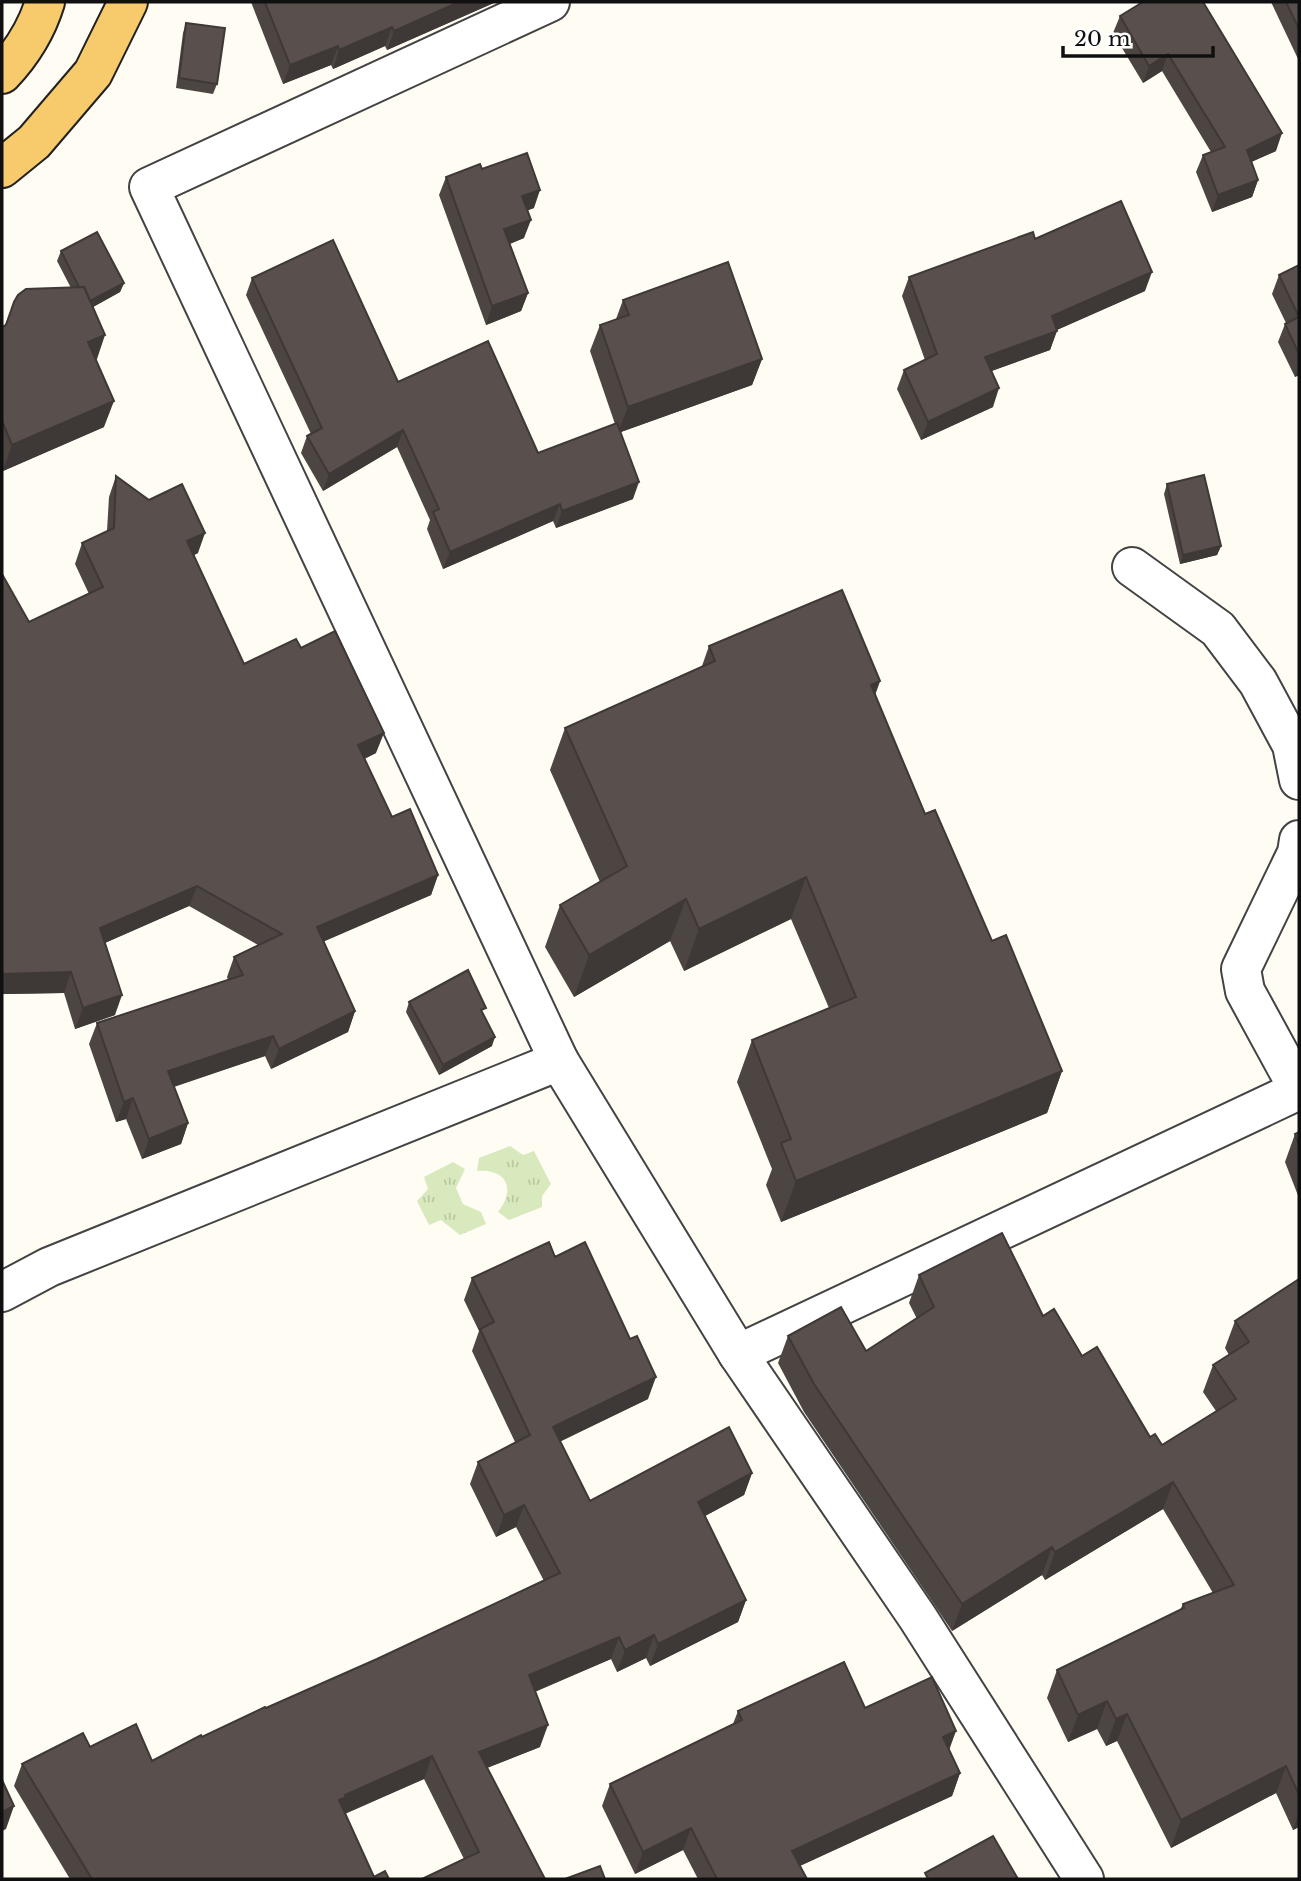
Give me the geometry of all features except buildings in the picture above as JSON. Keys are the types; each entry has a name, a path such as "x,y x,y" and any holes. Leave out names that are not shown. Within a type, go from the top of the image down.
{"main road":[{"path":"2,74 14,61 34,29 45,2"},
{"path":"2,168 34,142 93,73 128,2"}],"street":[{"path":"543,3 149,187 559,1061 738,1354 918,1618 1084,1879"},
{"path":"1132,567 1218,629 1258,682 1293,745 1299,780"},
{"path":"738,1354 1299,1090 1245,991 1241,969 1297,853 1299,840"},
{"path":"2,1292 49,1267 559,1061"}],"green space":[{"path":"510,1146 523,1155 534,1151 551,1184 542,1196 542,1207 509,1220 498,1212 507,1196 502,1177 487,1171 477,1171 479,1158"},
{"path":"453,1162 465,1169 456,1188 463,1204 481,1212 486,1224 460,1235 441,1220 429,1225 417,1201 428,1189 424,1177"}]}
